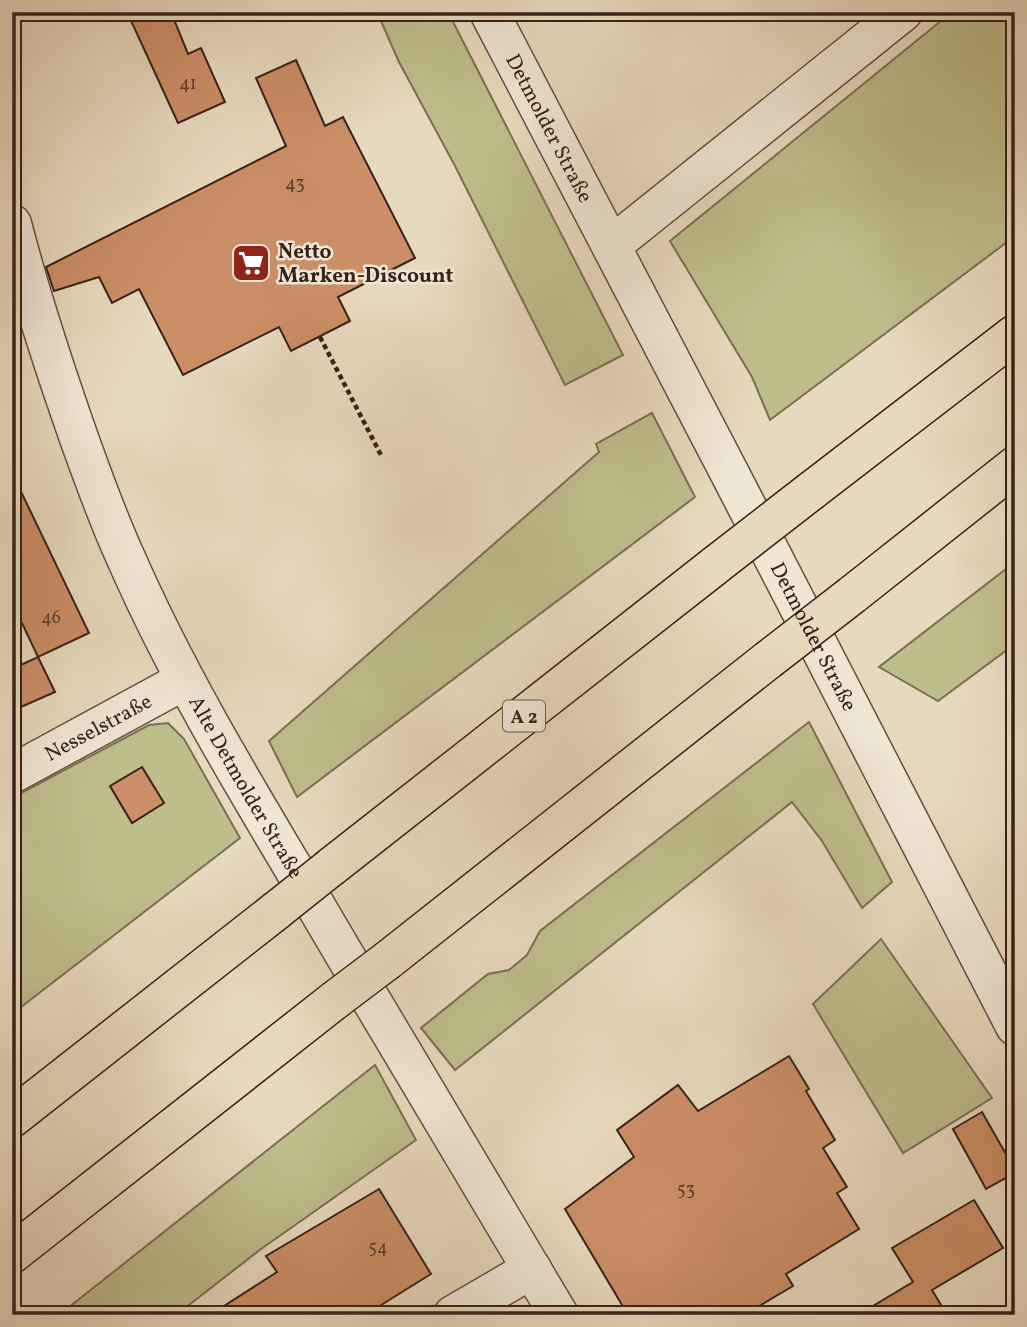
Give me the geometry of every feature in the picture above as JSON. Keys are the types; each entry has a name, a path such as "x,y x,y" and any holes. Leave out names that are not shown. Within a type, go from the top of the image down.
{"highway":[{"name":"A 2","path":"12,1118 717,564 1015,334"},
{"path":"12,1254 1015,466"},
{"path":"910,548 1015,498"}],"street":[{"name":"Detmolder Straße","path":"489,12 1015,1026"},
{"path":"612,245 903,12"},
{"name":"Alte Detmolder Straße","path":"12,224 63,392 96,485 152,616 185,680 387,1028 559,1315"},
{"name":"Nesselstraße","path":"12,774 185,680"},
{"path":"453,1315 532,1269"}],"path":[{"path":"320,337 383,457"}],"shaded area":[{"path":"377,12 448,12 623,355 565,385 454,164 399,62"},
{"path":"952,12 1015,12 1015,236 770,420 752,377 670,241"},
{"path":"652,413 695,497 297,797 269,741 599,452 596,444"},
{"path":"1015,562 1015,644 938,701 879,667"},
{"path":"809,722 892,882 862,908 822,841 792,802 455,1070 421,1028 488,974 509,970 527,955 540,931"},
{"path":"168,723 184,739 240,838 12,1014 12,798 149,725"},
{"path":"881,939 992,1098 903,1153 813,1004"},
{"path":"375,1065 416,1140 261,1249 176,1315 59,1315"}],"building":[{"path":"127,12 171,12 188,54 201,48 225,102 178,123"},
{"path":"296,60 325,126 343,117 415,258 338,297 350,321 291,351 279,327 183,375 139,289 112,303 99,277 54,291 46,267 286,146 256,78"},
{"path":"12,473 89,633 38,657 12,602"},
{"path":"38,657 55,692 12,711 12,669"},
{"path":"142,767 164,803 132,823 110,786"},
{"path":"789,1056 835,1140 823,1148 847,1187 837,1193 859,1229 786,1274 793,1286 744,1315 628,1315 565,1209 634,1157 617,1130 678,1085 698,1111"},
{"path":"982,1112 1015,1170 1015,1173 986,1189 953,1129"},
{"path":"379,1189 431,1274 365,1315 210,1315 277,1272 266,1256"},
{"path":"974,1200 1003,1248 932,1290 947,1315 858,1315 913,1282 892,1248"}],"place":[{"name":"Netto Marken-Discount","path":"251,263"}]}
